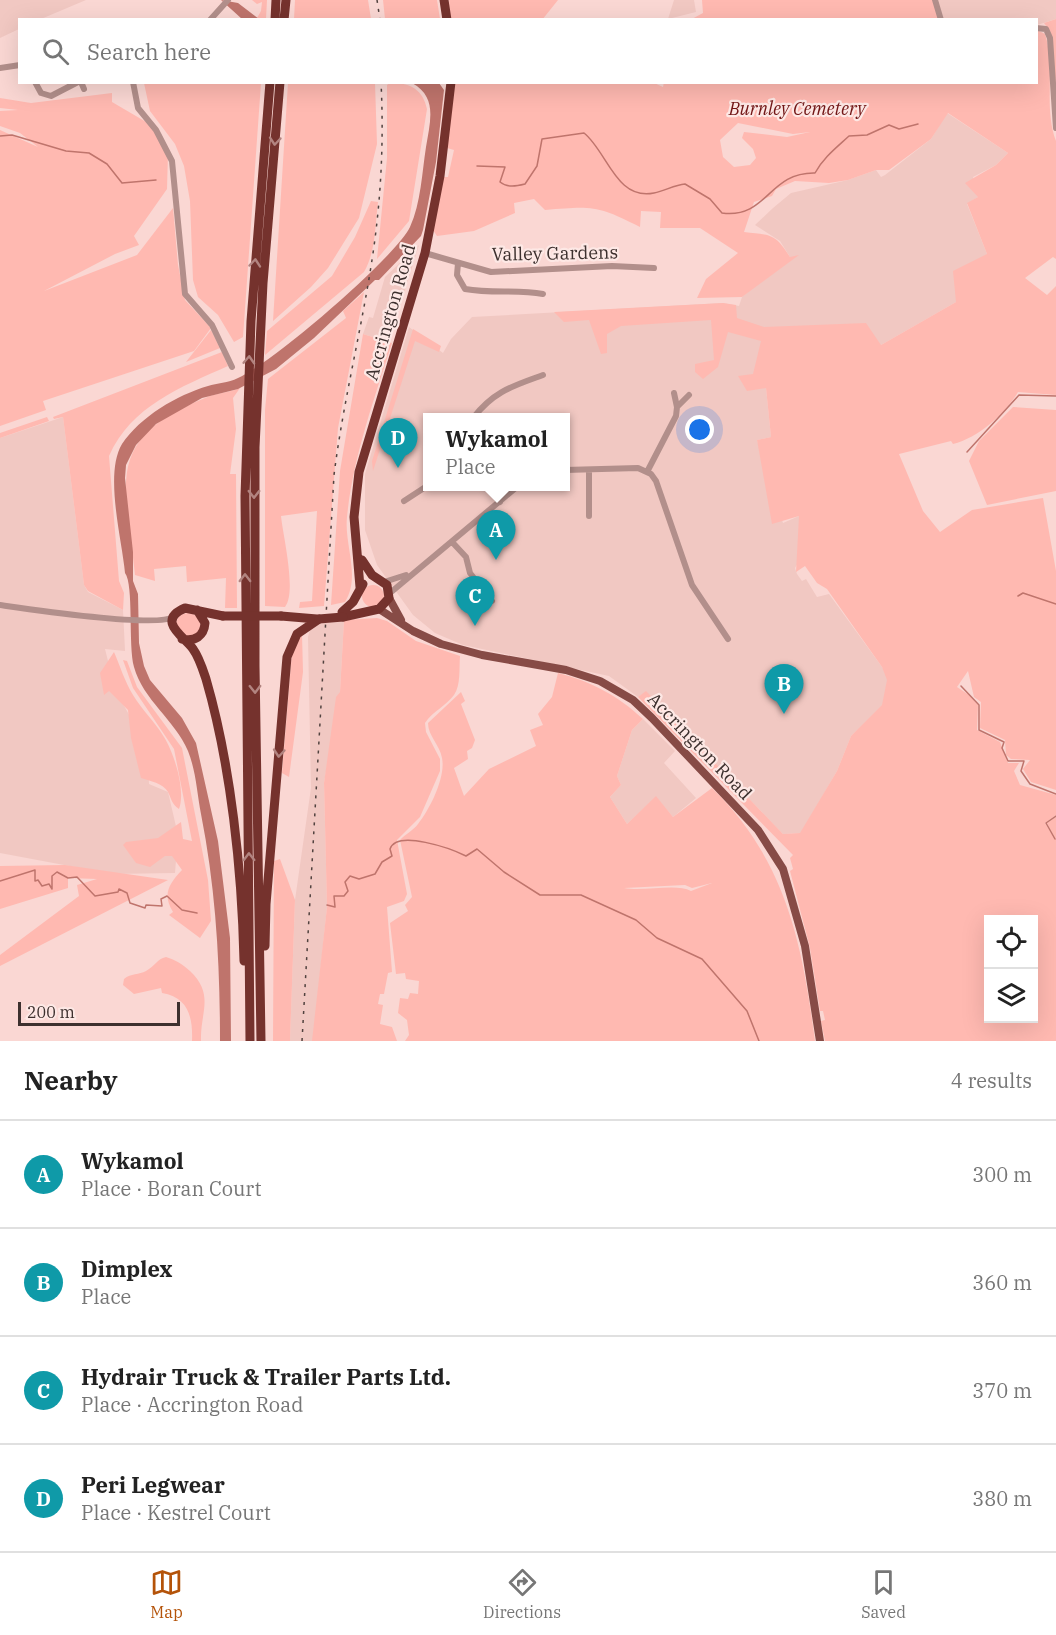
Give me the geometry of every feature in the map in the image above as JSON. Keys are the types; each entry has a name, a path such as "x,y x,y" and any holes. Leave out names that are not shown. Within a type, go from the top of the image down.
{"highway":[{"path":"276,0 280,18"},
{"path":"280,18 286,0"},
{"path":"444,0 447,18"},
{"path":"262,1041 254,581 256,320 270,84"},
{"path":"250,1041 245,580 247,399 280,84"},
{"name":"Accrington Road","path":"359,589 354,517 359,472 425,254 440,178 451,84"},
{"name":"Accrington Road","path":"357,548 366,568 381,581"},
{"path":"245,1041 243,906 237,846 217,729 205,678 196,655 179,636 173,624 174,617 185,608 223,616 321,617 343,615 377,610 389,596 381,581 368,580 359,589 343,615"},
{"path":"359,589 363,605 377,610"},
{"path":"197,610 204,618 204,628"},
{"path":"179,636 193,639 204,628 223,616"},
{"path":"262,1041 266,904 287,657 297,634 321,617"}],"main road":[{"name":"Accrington Road","path":"389,596 404,623"},
{"name":"Accrington Road","path":"377,610 404,623 422,636 453,648 566,670 600,681 633,700 652,718 758,830 783,869 805,946 820,1041"}],"street":[{"path":"212,18 228,0"},
{"path":"935,0 940,18"},
{"path":"1038,28 1046,29 1050,38 1056,128"},
{"path":"0,68 18,65"},
{"path":"35,84 41,93 51,96 81,85"},
{"path":"133,84 138,108 156,130 172,161 185,294 215,331 231,365"},
{"name":"Valley Gardens","path":"425,254 491,272 612,266 654,268"},
{"name":"Valley Gardens","path":"458,263 457,275 465,289 512,293 525,290 543,294"},
{"path":"476,413 502,390 543,375"},
{"path":"647,472 676,416 674,393"},
{"path":"676,406 689,395"},
{"path":"570,470 638,468 647,472 656,481 692,585 728,639"},
{"path":"589,516 590,470"},
{"path":"404,501 423,487"},
{"path":"492,491 500,502"},
{"path":"389,596 513,491"},
{"path":"453,543 466,557 470,573 492,601"},
{"path":"381,581 417,570"},
{"path":"466,596 480,585"},
{"path":"0,605 124,619 157,621 174,617"},
{"path":"157,621 179,636"}],"shaded area":[{"path":"0,0 86,0 43,18 18,18 18,29 0,38"},
{"path":"221,0 238,3 258,18 241,18"},
{"path":"674,0 694,0 696,12 668,18"},
{"path":"935,0 1056,0 1056,19 1038,25 1038,18 941,18"},
{"path":"413,84 440,84 444,90 436,162 421,236 379,280 375,280 314,338 276,369 238,389 202,398 156,424 136,445 126,465 133,581 138,594 139,643 144,666 150,680 182,718 196,743 218,841 230,938 231,1041 220,1041 214,899 196,782 188,751 175,729 144,690 134,667 128,580 125,573 114,489 117,457 122,444 130,434 160,408 196,390 238,378 277,353 358,285 400,242 410,227 417,208 430,119 429,103 426,95"},
{"path":"947,113 1008,153 996,165 973,177 978,197 967,204 987,254 956,302 881,345 766,388 771,437 757,440 783,523 799,516 799,561 795,568 797,574 802,581 806,579 817,597 829,594 882,667 897,694 851,736 837,771 801,833 783,834 646,692 638,697 609,676 463,645 435,633 413,615 377,565 365,530 365,474 409,327 443,353 451,339 472,317 723,303 739,306 742,297 790,257 780,241 755,225 773,208 791,193 848,180 876,170 881,177 931,139"},
{"path":"419,245 389,342 363,334 369,317 373,318 385,277"},
{"path":"63,417 84,585 88,592 123,610 125,651 105,649 115,689 147,748 149,784 168,792 178,835 175,873 112,874 0,853 0,438"},
{"path":"344,620 340,692 324,783 327,907 313,1041 290,1041 295,900 311,788 308,637 310,629 323,622"},
{"path":"643,719 675,751 664,763 696,798 673,817 656,797 627,824 610,797 621,785 617,776 632,730"}],"green space":[{"path":"252,0 267,0 266,18 257,18 262,2 257,4"},
{"path":"295,0 368,0 371,18 294,18"},
{"path":"383,0 437,0 440,18 385,18"},
{"path":"449,0 558,0 544,18 450,18"},
{"path":"702,0 935,0 940,18 694,18 703,13"},
{"path":"1056,19 1056,104 1050,31 1044,23"},
{"name":"Burnley Cemetery","path":"1038,30 1045,34 1050,60 1050,115 1056,141 1056,259 1053,257 1025,278 1047,295 1056,286 1056,395 1018,392 998,417 972,436 953,444 951,441 899,454 923,511 940,532 972,510 1043,498 1056,571 1056,790 1031,782 1023,769 1030,760 1011,759 1006,755 1005,740 980,728 981,702 974,697 968,671 957,687 978,705 977,730 1000,742 1008,763 1019,763 1014,771 1020,785 1056,795 1056,815 1045,823 1055,839 1047,823 1056,817 1056,1041 825,1041 821,1021 825,1020 823,1011 820,1011 810,948 790,871 793,869 790,858 793,855 638,697 646,691 783,834 800,833 837,771 851,736 882,705 887,680 882,667 827,589 817,583 805,566 796,572 799,516 772,524 757,440 771,437 766,388 747,391 738,376 753,374 761,341 728,332 718,367 703,379 695,372 695,364 714,360 711,320 621,326 607,334 607,353 601,354 589,320 564,322 554,312 723,303 736,305 737,318 764,327 866,323 881,345 956,302 953,271 987,254 967,203 978,197 965,183 996,165 1008,153 948,113 931,139 889,170 876,170 848,180 829,183 795,181 776,189 772,196 754,202 744,232 776,239 790,257 799,255 742,297 697,298 706,279 738,253 700,228 660,228 661,212 641,211 640,227 614,214 594,209 545,210 534,199 514,203 515,213 474,231 437,236 433,230 442,177 448,177 454,150 447,148 454,84 656,84 663,87 664,84 1038,84","holes":["738,123 793,134 810,132 787,137 744,132 742,138 753,149 756,158 750,165 734,167 723,157 720,140"]},
{"path":"144,84 261,84 243,337 234,342 218,315 198,297 193,280 190,201 184,166 175,144 150,111"},
{"path":"288,84 375,84 377,144 359,218 328,268 311,287 273,321"},
{"path":"403,84 414,88 422,96 427,109 409,221 377,259 387,158 387,85"},
{"path":"112,93 112,102 153,126 168,153 167,189 134,236 139,245 115,254 44,291 137,255 173,208 178,265 185,300 211,328 194,351 43,401 46,410 0,426 0,130 38,147 20,133 0,126 0,111 18,110 0,108 0,98 31,103"},
{"path":"371,201 378,202 373,247 364,272 265,355 267,331 332,276 355,237"},
{"path":"364,292 338,428 324,606 299,608 300,602 312,601 317,511 281,516 290,589 285,607 265,606 265,410 268,379 346,318 343,311"},
{"path":"413,329 441,346 439,352 415,341 373,471 372,461"},
{"path":"211,330 220,348 186,362"},
{"path":"363,334 392,343 365,429 350,495 347,528 352,571 350,592 345,602 331,605 340,471"},
{"path":"222,352 228,366 175,391 144,411 130,424 109,456 119,581 124,593 123,610 88,591 84,585 63,417 54,419 53,417"},
{"path":"240,388 233,398 236,429 230,474 236,474 237,608 225,608 226,578 187,582 186,566 154,569 155,581 135,575 126,490 128,468 135,448 149,430 172,414 205,398"},
{"path":"1013,407 1056,410 1056,491 987,505 969,461 979,441"},
{"path":"47,417 49,421 0,438 0,433"},
{"path":"373,585 381,588 384,596 381,604 373,607 365,604 362,596 365,588"},
{"path":"188,613 196,617 200,625 196,633 188,637 180,633 176,625 180,617"},
{"path":"377,618 387,621 416,641 460,656 459,681 454,695 425,723 426,732 440,759 440,771 420,817 397,840 407,894 404,901 387,907 392,972 388,973 384,994 380,994 378,1004 383,1005 380,1024 392,1027 397,1041 312,1041 327,907 324,783 336,697 340,692 344,620"},
{"path":"302,634 303,672 289,777 282,773 292,652"},
{"path":"114,652 133,695 172,752 180,782 179,809 163,786 141,778 131,738 128,710 109,691 104,695 100,673"},
{"path":"123,660 127,661 137,687 182,748 208,880 211,921 200,938 169,915 173,912 168,900 168,890 182,870 172,856 165,856 150,867 136,863 123,845 126,842 158,838 181,822 183,839 192,841 174,749 133,688"},
{"path":"558,673 604,690 643,719 632,730 617,776 621,785 610,797 627,824 656,796 673,817 712,788 737,816 757,844 774,874 786,905 804,970 815,1041 405,1041 409,1035 407,1020 398,1013 400,998 408,999 410,993 418,994 419,981 406,979 405,973 396,974 390,923 408,911 405,905 412,897 400,840 423,818 432,802 442,774 441,753 428,723 461,692 465,701 461,704 475,740 472,748 467,751 468,759 454,768 464,796 489,769 536,746 530,730 543,725 538,714 552,697","holes":["712,883 691,891 677,888 624,888 685,885 692,888"]},
{"path":"280,859 295,900 290,1041 273,1041 274,861"},
{"path":"65,865 168,880 0,966 0,955 79,896 77,885 97,879 68,878 68,888 0,909 0,866"},
{"path":"166,957 179,962 190,971 202,988 204,1004 201,1041 192,1041 190,1016 178,999 162,993 161,988 134,994 123,985 127,977 146,971 160,959"}],"waterway":[{"path":"477,166 505,167 500,182 509,186 525,184 537,166 542,139 584,133 613,173 630,190 654,193 685,184 710,199 722,213 737,213 759,203 787,180 799,175 815,173 826,158 849,136 867,135 889,125 899,129 918,124"},
{"path":"0,136 12,135 66,151 89,153 107,164 122,183 156,180"},
{"path":"967,452 1019,395 1056,396"},
{"path":"1018,596 1023,593 1056,604"},
{"path":"961,686 979,705 979,730 1004,742 1002,748 1008,761 1024,761 1021,771 1030,784 1056,794"},
{"path":"1055,839 1046,823 1056,816"},
{"path":"327,905 335,907 334,896 344,896 348,891 345,882 350,876 359,879 375,874 382,862 392,856 390,849 395,843 425,842 466,856 477,849 504,872 540,895 581,895 636,920 657,938 702,959 747,1011 759,1041"},
{"path":"0,881 35,870 35,881 38,880 42,886 49,884 52,889 52,876 57,872 68,878 77,877 95,896 118,892 119,889 127,893 130,903 145,908 146,905 162,906 161,899 167,896 182,910 197,913"}],"railway":[{"path":"377,0 380,18"},
{"path":"302,1041 334,475 375,238 382,149 381,84"}],"place":[{"name":"Peri Legwear","path":"398,468"},
{"name":"Wykamol","path":"496,560"},
{"name":"Hydrair Truck & Trailer Parts Ltd.","path":"475,626"},
{"name":"Dimplex","path":"784,714"}]}
